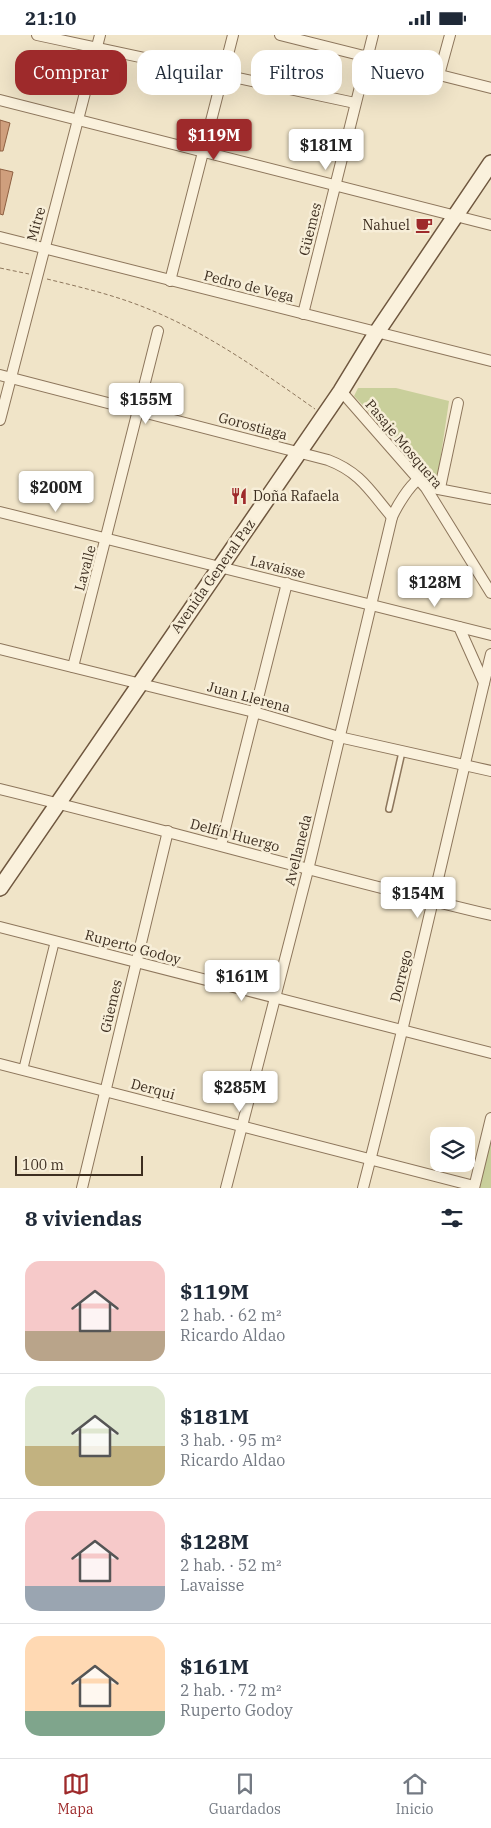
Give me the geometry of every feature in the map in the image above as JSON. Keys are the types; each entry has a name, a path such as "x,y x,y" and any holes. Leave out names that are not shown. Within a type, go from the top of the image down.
{"main road":[{"name":"Avenida General Paz","path":"0,888 218,567 341,391 377,332 491,163"}],"street":[{"path":"38,35 137,56"},
{"name":"Mitre","path":"0,420 43,248 79,121 100,35"},
{"path":"230,50 233,35"},
{"path":"280,35 352,54"},
{"name":"Güemes","path":"369,50 373,35"},
{"path":"443,60 450,35"},
{"path":"443,76 491,87"},
{"path":"241,78 355,103"},
{"path":"170,281 219,95"},
{"name":"Güemes","path":"303,314 357,95"},
{"path":"0,101 491,225"},
{"name":"Pedro de Vega","path":"0,237 491,361"},
{"name":"Lavalle","path":"73,667 158,331"},
{"name":"Gorostiaga","path":"0,375 299,452 346,467 359,478 392,517"},
{"name":"Pasaje Mosquera","path":"341,391 426,488 491,593"},
{"path":"440,488 458,403"},
{"path":"392,517 396,508 406,496 410,486 418,479"},
{"path":"426,488 440,488 491,499"},
{"name":"Lavaisse","path":"0,512 491,635"},
{"name":"Avellaneda","path":"226,1188 308,870 392,517"},
{"path":"220,845 287,583"},
{"path":"459,627 484,683"},
{"name":"Juan Llerena","path":"0,649 254,712 340,737 491,771"},
{"name":"Dorrego","path":"363,1188 435,902 464,766 491,654"},
{"name":"Delfín Huergo","path":"0,789 168,831 308,870 491,915"},
{"name":"Güemes","path":"82,1188 168,831"},
{"name":"Ruperto Godoy","path":"0,927 491,1053"},
{"path":"23,1070 55,941"},
{"name":"Derqui","path":"0,1064 474,1187"},
{"path":"474,1187 491,1118"}],"lane":[{"path":"389,809 402,752"}],"path":[{"path":"0,268 36,276 144,307 193,329 256,367 324,415"}],"green space":[{"path":"358,388 396,388 449,401 438,475 429,474 354,396"},
{"path":"491,1135 491,1188 478,1188"}],"building":[{"path":"0,120 10,123 3,151 0,151"},
{"path":"0,169 13,172 3,215 0,214"}],"place":[{"name":"Nahuel","path":"424,225"},
{"name":"Doña Rafaela","path":"239,496"}]}
